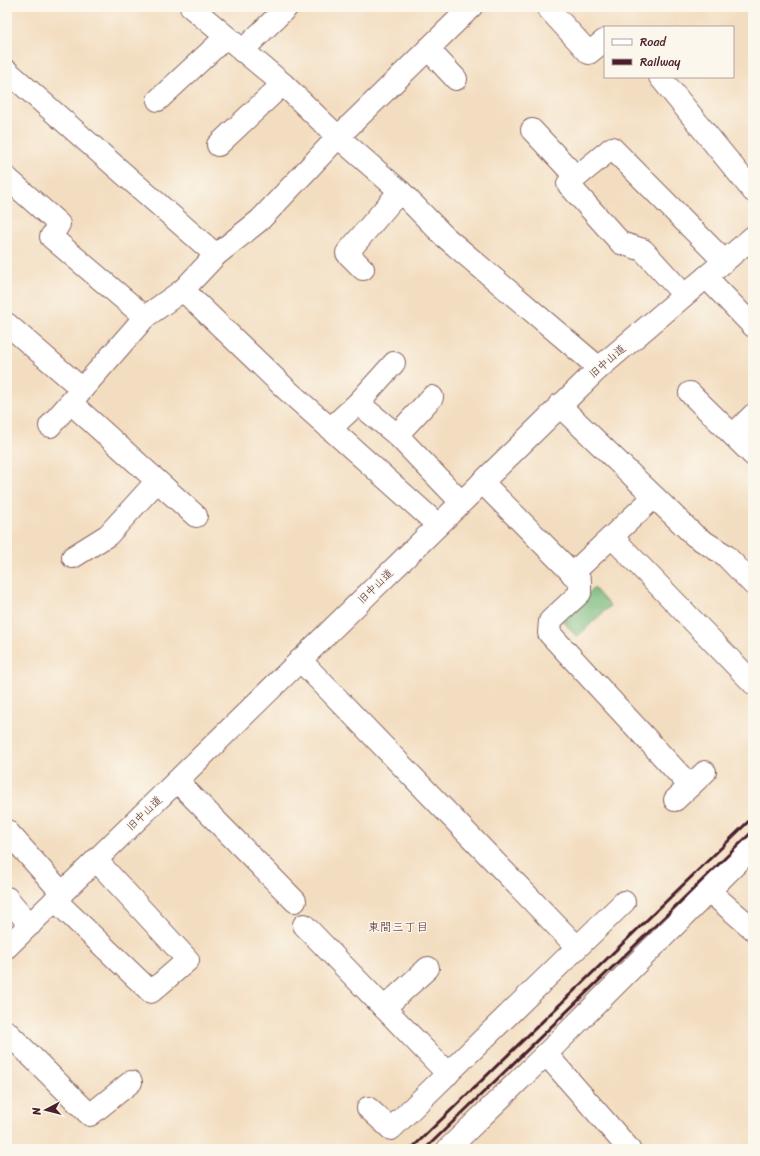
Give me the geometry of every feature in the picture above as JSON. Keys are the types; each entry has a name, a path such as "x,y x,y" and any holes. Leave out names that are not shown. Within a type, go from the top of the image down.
{"street":[{"path":"191,7 283,84 338,137 400,192 444,236 599,368"},
{"path":"158,100 287,7"},
{"path":"50,426 145,317 183,290 216,255 260,220 338,137 471,7"},
{"path":"547,7 589,53 604,41"},
{"path":"428,49 456,79"},
{"path":"7,70 216,255"},
{"path":"661,78 753,191"},
{"path":"218,144 283,84"},
{"path":"532,130 576,177"},
{"path":"684,295 643,250 621,242 568,184 612,148 724,261"},
{"path":"7,178 59,224 51,237 145,317"},
{"path":"363,269 347,253 400,192"},
{"name":"旧中山道","path":"7,947 559,405 599,368 753,237"},
{"path":"706,277 753,326"},
{"path":"183,290 287,390 438,525"},
{"path":"7,324 158,482 196,516"},
{"path":"330,429 358,403 394,363"},
{"path":"690,392 753,455"},
{"path":"397,435 432,398"},
{"path":"358,403 397,435 461,502"},
{"path":"559,405 695,536 725,555 753,584"},
{"path":"733,435 753,415"},
{"path":"73,558 108,535 158,482"},
{"path":"482,482 580,581 580,593 550,621 549,633 690,786"},
{"path":"572,574 613,538 654,496"},
{"path":"613,538 753,683"},
{"path":"300,660 577,948"},
{"path":"177,781 295,902"},
{"path":"7,831 59,897 151,992 188,960 96,860"},
{"path":"449,1149 753,847"},
{"path":"709,891 753,929"},
{"path":"10,894 30,925"},
{"path":"368,1108 391,1129 624,902"},
{"path":"304,925 448,1074"},
{"path":"384,1008 428,968"},
{"path":"7,1032 90,1115 131,1082"},
{"path":"546,1054 629,1149"}],"green space":[{"path":"594,588 610,606 577,637 561,619"}],"railway":[{"path":"411,1149 753,817"},
{"path":"425,1149 753,831"}],"district":[{"name":"東間三丁目","path":"398,927"}]}
